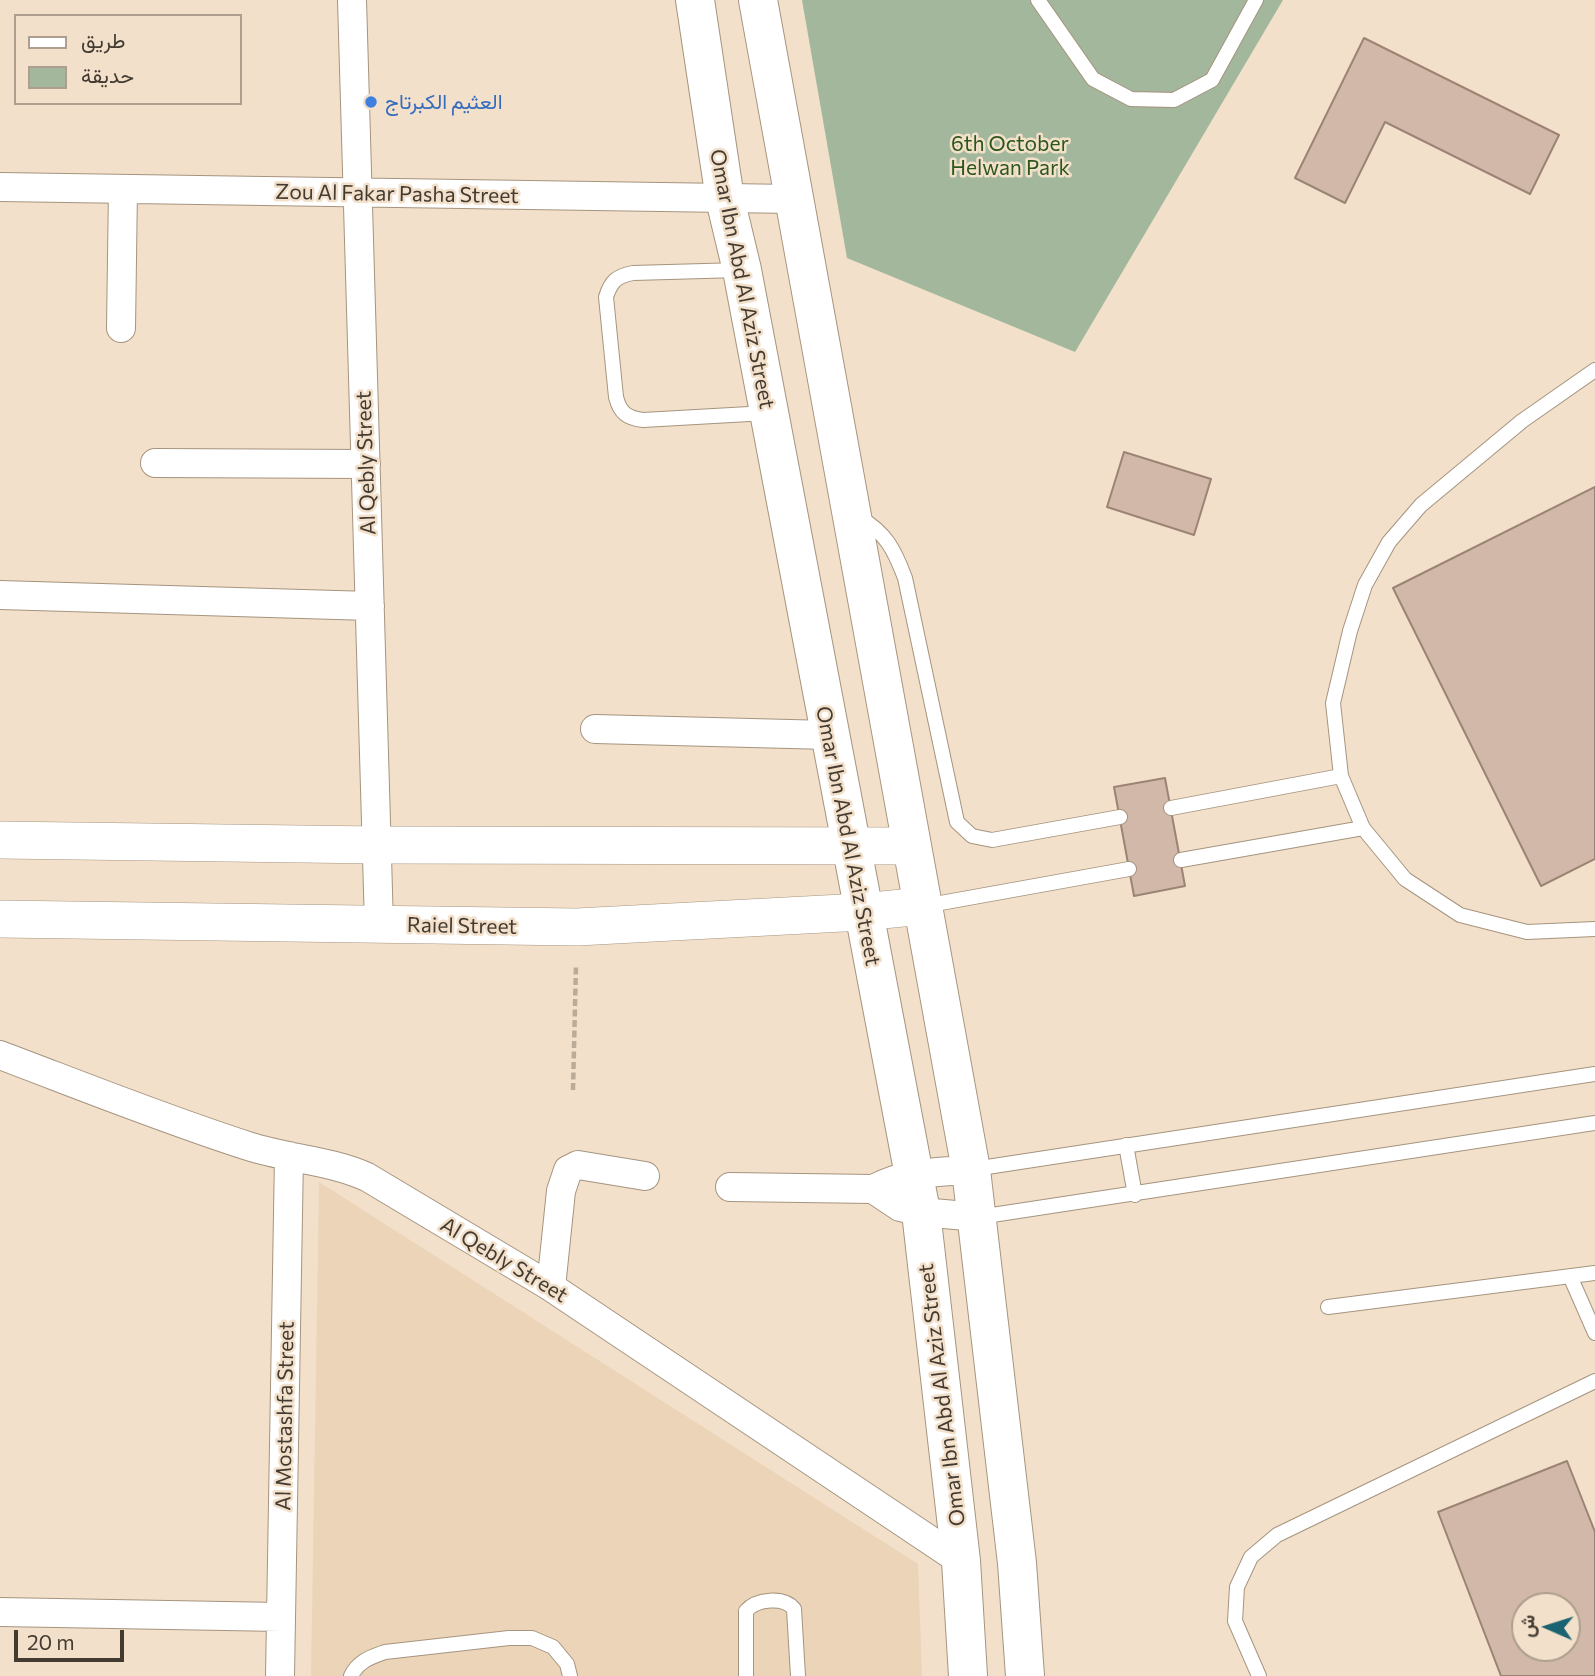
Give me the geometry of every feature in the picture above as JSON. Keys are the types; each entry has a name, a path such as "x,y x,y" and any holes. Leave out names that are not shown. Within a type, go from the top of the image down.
{"main road":[{"name":"Omar Ibn Abd Al Aziz Street","path":"695,0 725,199 742,270 921,1212 961,1561 968,1676"},
{"path":"758,0 971,1170 1017,1563 1026,1676"}],"street":[{"name":"Al Qebly Street","path":"352,0 379,925"},
{"name":"Zou Al Fakar Pasha Street","path":"0,187 793,199"},
{"path":"121,328 123,189"},
{"path":"155,463 366,464"},
{"path":"0,595 370,606"},
{"path":"595,729 829,735"},
{"path":"0,840 376,845 912,846"},
{"name":"Raiel Street","path":"0,919 577,928 862,912 922,906"},
{"name":"Al Qebly Street","path":"0,1055 210,1134 260,1150 348,1168 368,1177 551,1287 961,1561"},
{"name":"Al Mostashfa Street","path":"280,1676 289,1156"},
{"path":"551,1287 561,1191 568,1170 578,1165 645,1176"},
{"path":"730,1187 873,1189 892,1179 913,1174 971,1170"},
{"path":"873,1189 900,1207 921,1212 978,1217"},
{"path":"0,1612 281,1616"}],"lane":[{"path":"1038,0 1093,79 1131,99 1174,100 1212,80 1256,0"},
{"path":"742,270 633,273 620,275 610,284 606,297 616,397 619,410 630,419 768,413"},
{"path":"1595,370 1522,421 1421,505 1389,542 1365,585 1350,631 1333,703 1341,776 1363,828 1405,879 1460,915 1527,932 1595,929"},
{"path":"851,511 876,527 895,550 905,578 957,822 972,836 992,839 1120,817"},
{"path":"1171,808 1341,776"},
{"path":"1181,860 1363,828"},
{"path":"922,906 1129,869"},
{"path":"971,1170 1595,1073"},
{"path":"978,1217 1595,1123"},
{"path":"1126,1145 1135,1195"},
{"path":"1328,1307 1595,1273"},
{"path":"1570,1276 1595,1333"},
{"path":"1259,1676 1235,1620 1237,1587 1251,1557 1276,1535 1595,1381"},
{"path":"746,1676 746,1611 757,1602 782,1602 790,1604 794,1609 798,1676"},
{"path":"351,1676 368,1657 386,1653 509,1638 532,1638 553,1647 567,1664 570,1676"}],"path":[{"path":"573,1090 577,928"}],"shaded area":[{"path":"319,1182 918,1564 922,1676 311,1676"}],"green space":[{"name":"6th October Helwan Park","path":"802,0 1283,0 1075,352 847,258"}],"building":[{"path":"1364,38 1559,135 1530,194 1385,122 1345,203 1295,178"},
{"path":"1124,452 1211,479 1194,535 1107,507"},
{"path":"1595,487 1595,859 1541,886 1393,588"},
{"path":"1165,778 1185,886 1134,896 1114,787"},
{"path":"1567,1461 1595,1532 1595,1676 1501,1676 1438,1512"}],"place":[{"name":"العثيم الكبرتاج","path":"371,102"}]}
